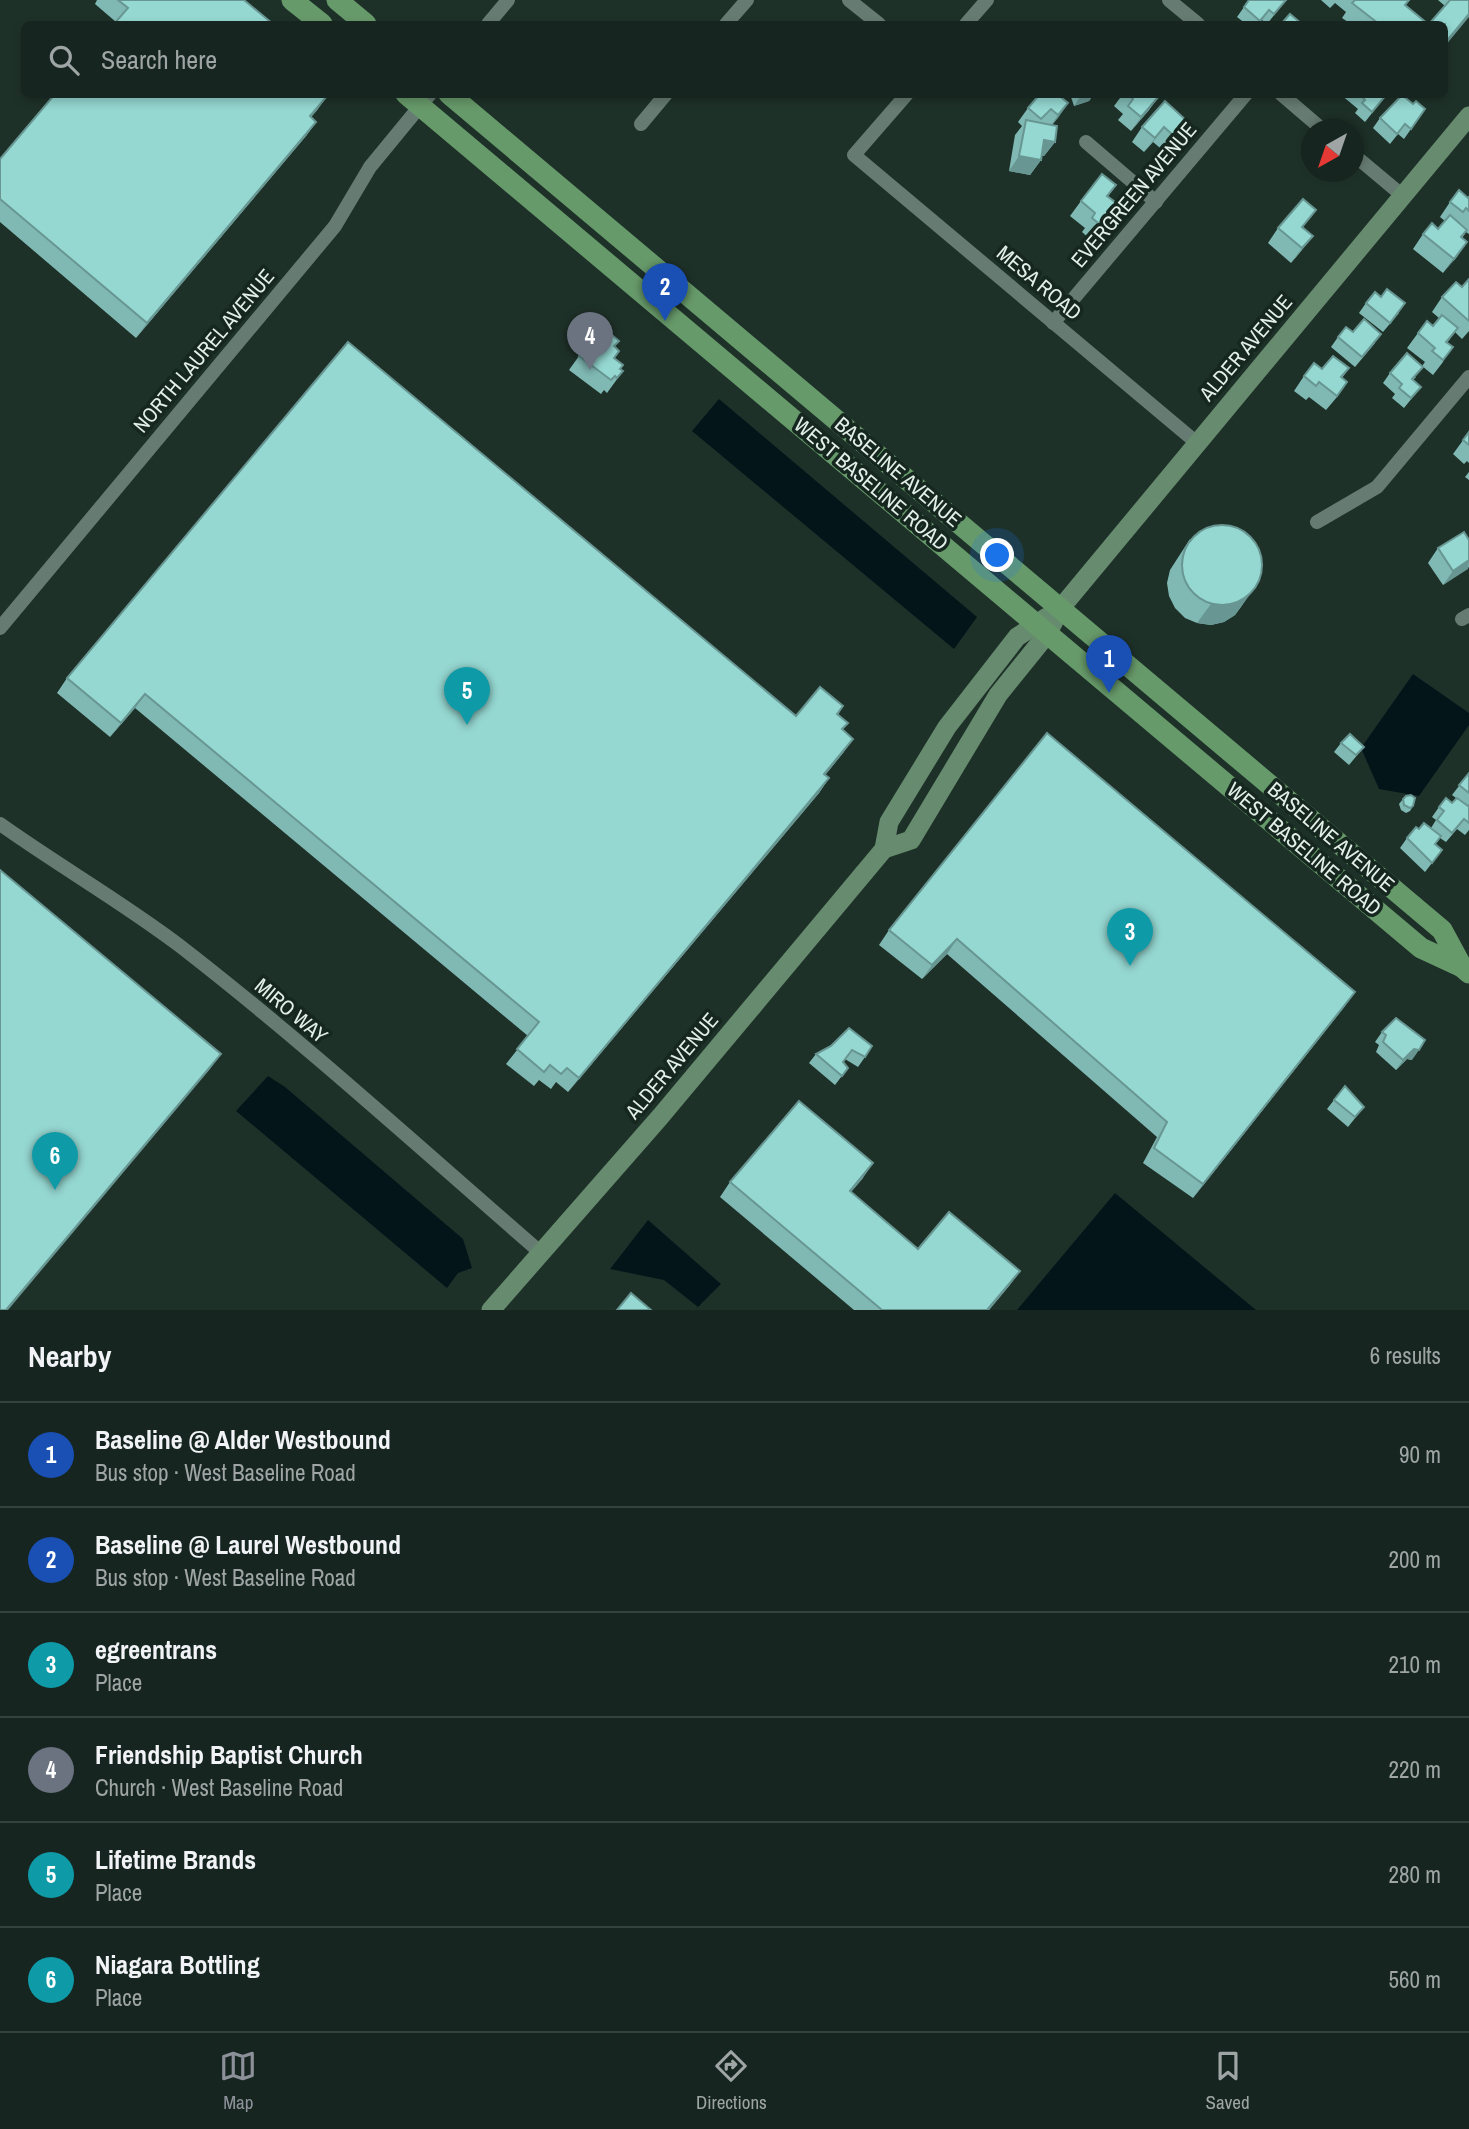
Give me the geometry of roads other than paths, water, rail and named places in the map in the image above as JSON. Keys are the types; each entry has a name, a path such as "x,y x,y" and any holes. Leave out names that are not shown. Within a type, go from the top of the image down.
{"main road":[{"path":"292,0 317,21"},
{"path":"337,0 362,21"},
{"name":"WEST BASELINE ROAD","path":"418,98 1422,948 1466,970"},
{"name":"BASELINE AVENUE","path":"454,98 1442,930 1466,970"},
{"name":"ALDER AVENUE","path":"884,849 911,840 998,695 1042,628 1469,116"},
{"name":"ALDER AVENUE","path":"491,1310 660,1117 884,849 890,822 947,727 1017,637 1042,628"}],"street":[{"path":"490,21 508,0"},
{"path":"729,21 747,0"},
{"path":"849,0 875,21"},
{"path":"970,21 987,0"},
{"path":"1169,0 1194,21"},
{"name":"NORTH LAUREL AVENUE","path":"0,628 335,226 370,167 418,98"},
{"path":"641,124 663,98"},
{"name":"MESA ROAD","path":"904,98 854,155 1197,443"},
{"name":"EVERGREEN AVENUE","path":"1054,323 1243,98"},
{"path":"1286,98 1310,119"},
{"path":"1086,142 1156,202"},
{"path":"1364,164 1403,196"},
{"path":"1317,522 1377,487 1469,377"},
{"name":"MIRO WAY","path":"0,824 126,906 182,948 540,1252"}],"place":[{"name":"Baseline @ Laurel Westbound","path":"665,321"},
{"name":"Friendship Baptist Church","path":"590,370"},
{"name":"Baseline @ Alder Westbound","path":"1109,693"},
{"name":"Lifetime Brands","path":"467,725"},
{"name":"egreentrans","path":"1130,966"},
{"name":"Niagara Bottling","path":"55,1190"}]}
